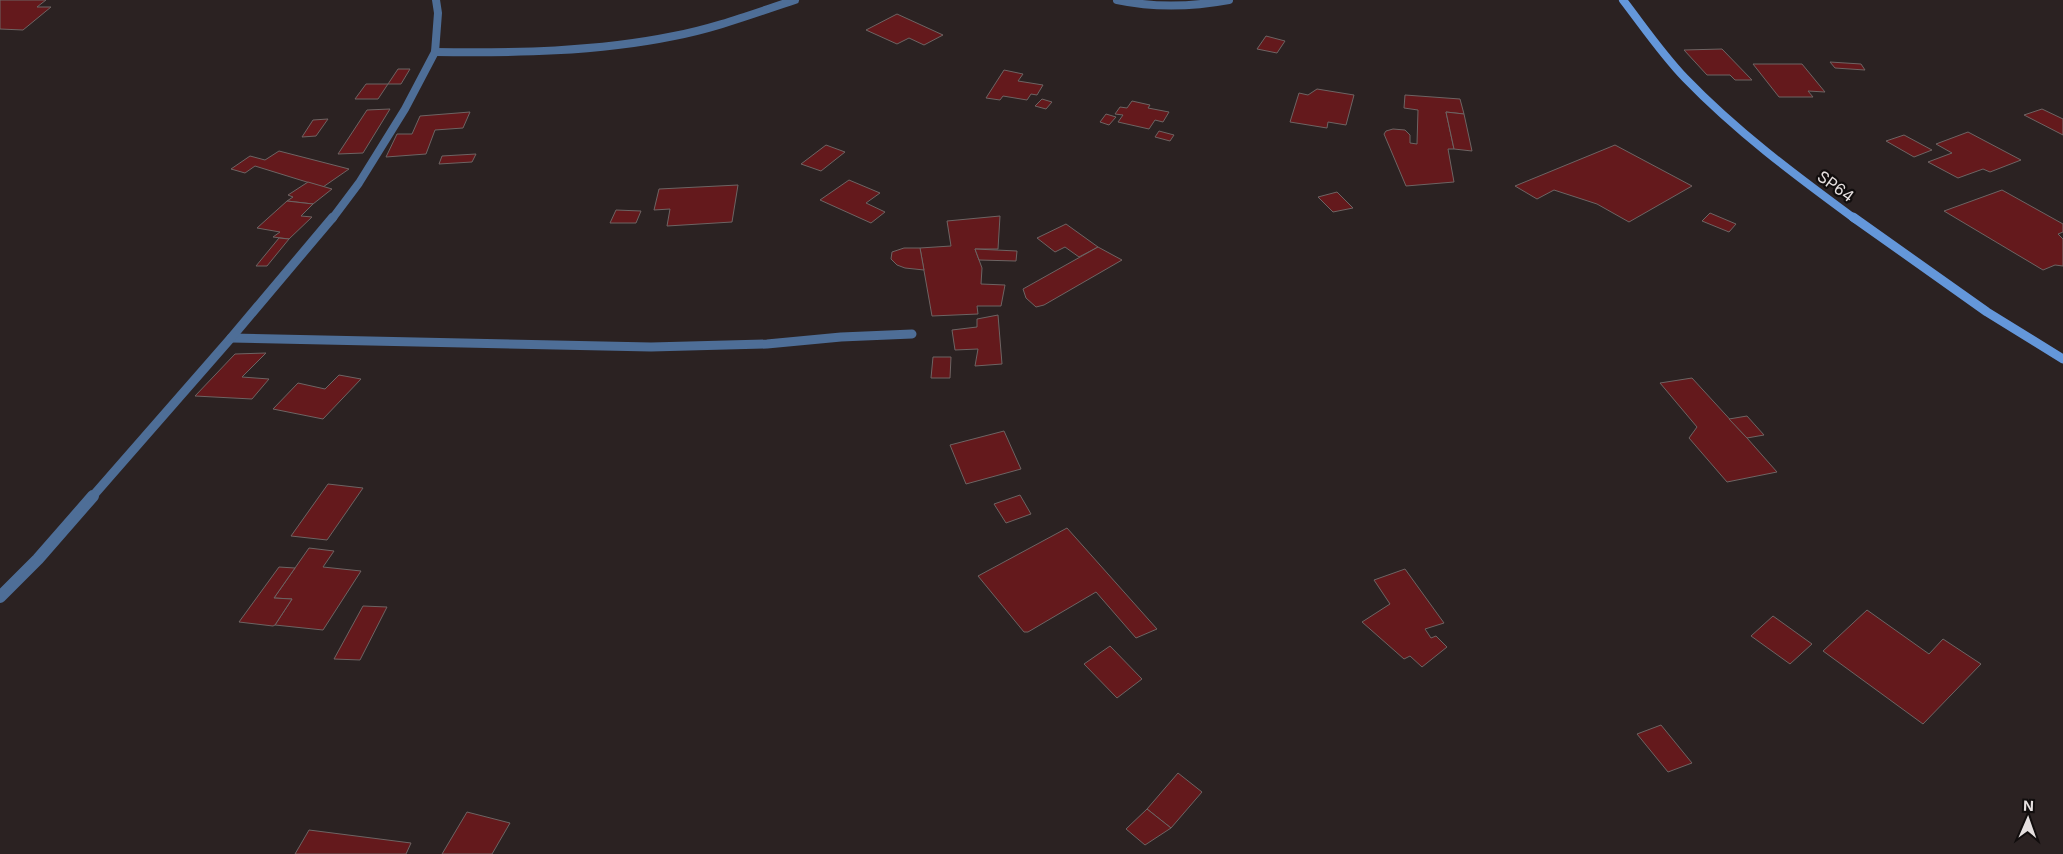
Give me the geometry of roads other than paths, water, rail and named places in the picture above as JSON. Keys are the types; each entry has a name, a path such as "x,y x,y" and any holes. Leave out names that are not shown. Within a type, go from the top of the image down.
{"street":[{"path":"0,597 38,559 231,338 315,240 359,183 405,110 435,52 438,14 436,0"},
{"path":"435,52 518,53 627,44 676,36 713,27 795,0"},
{"path":"1117,0 1150,6 1179,7 1200,6 1229,0"},
{"name":"SP64","path":"1623,0 1683,77 1777,162 1936,278 2027,339 2063,360"},
{"path":"231,338 651,347 767,344 841,336 912,334"}]}
